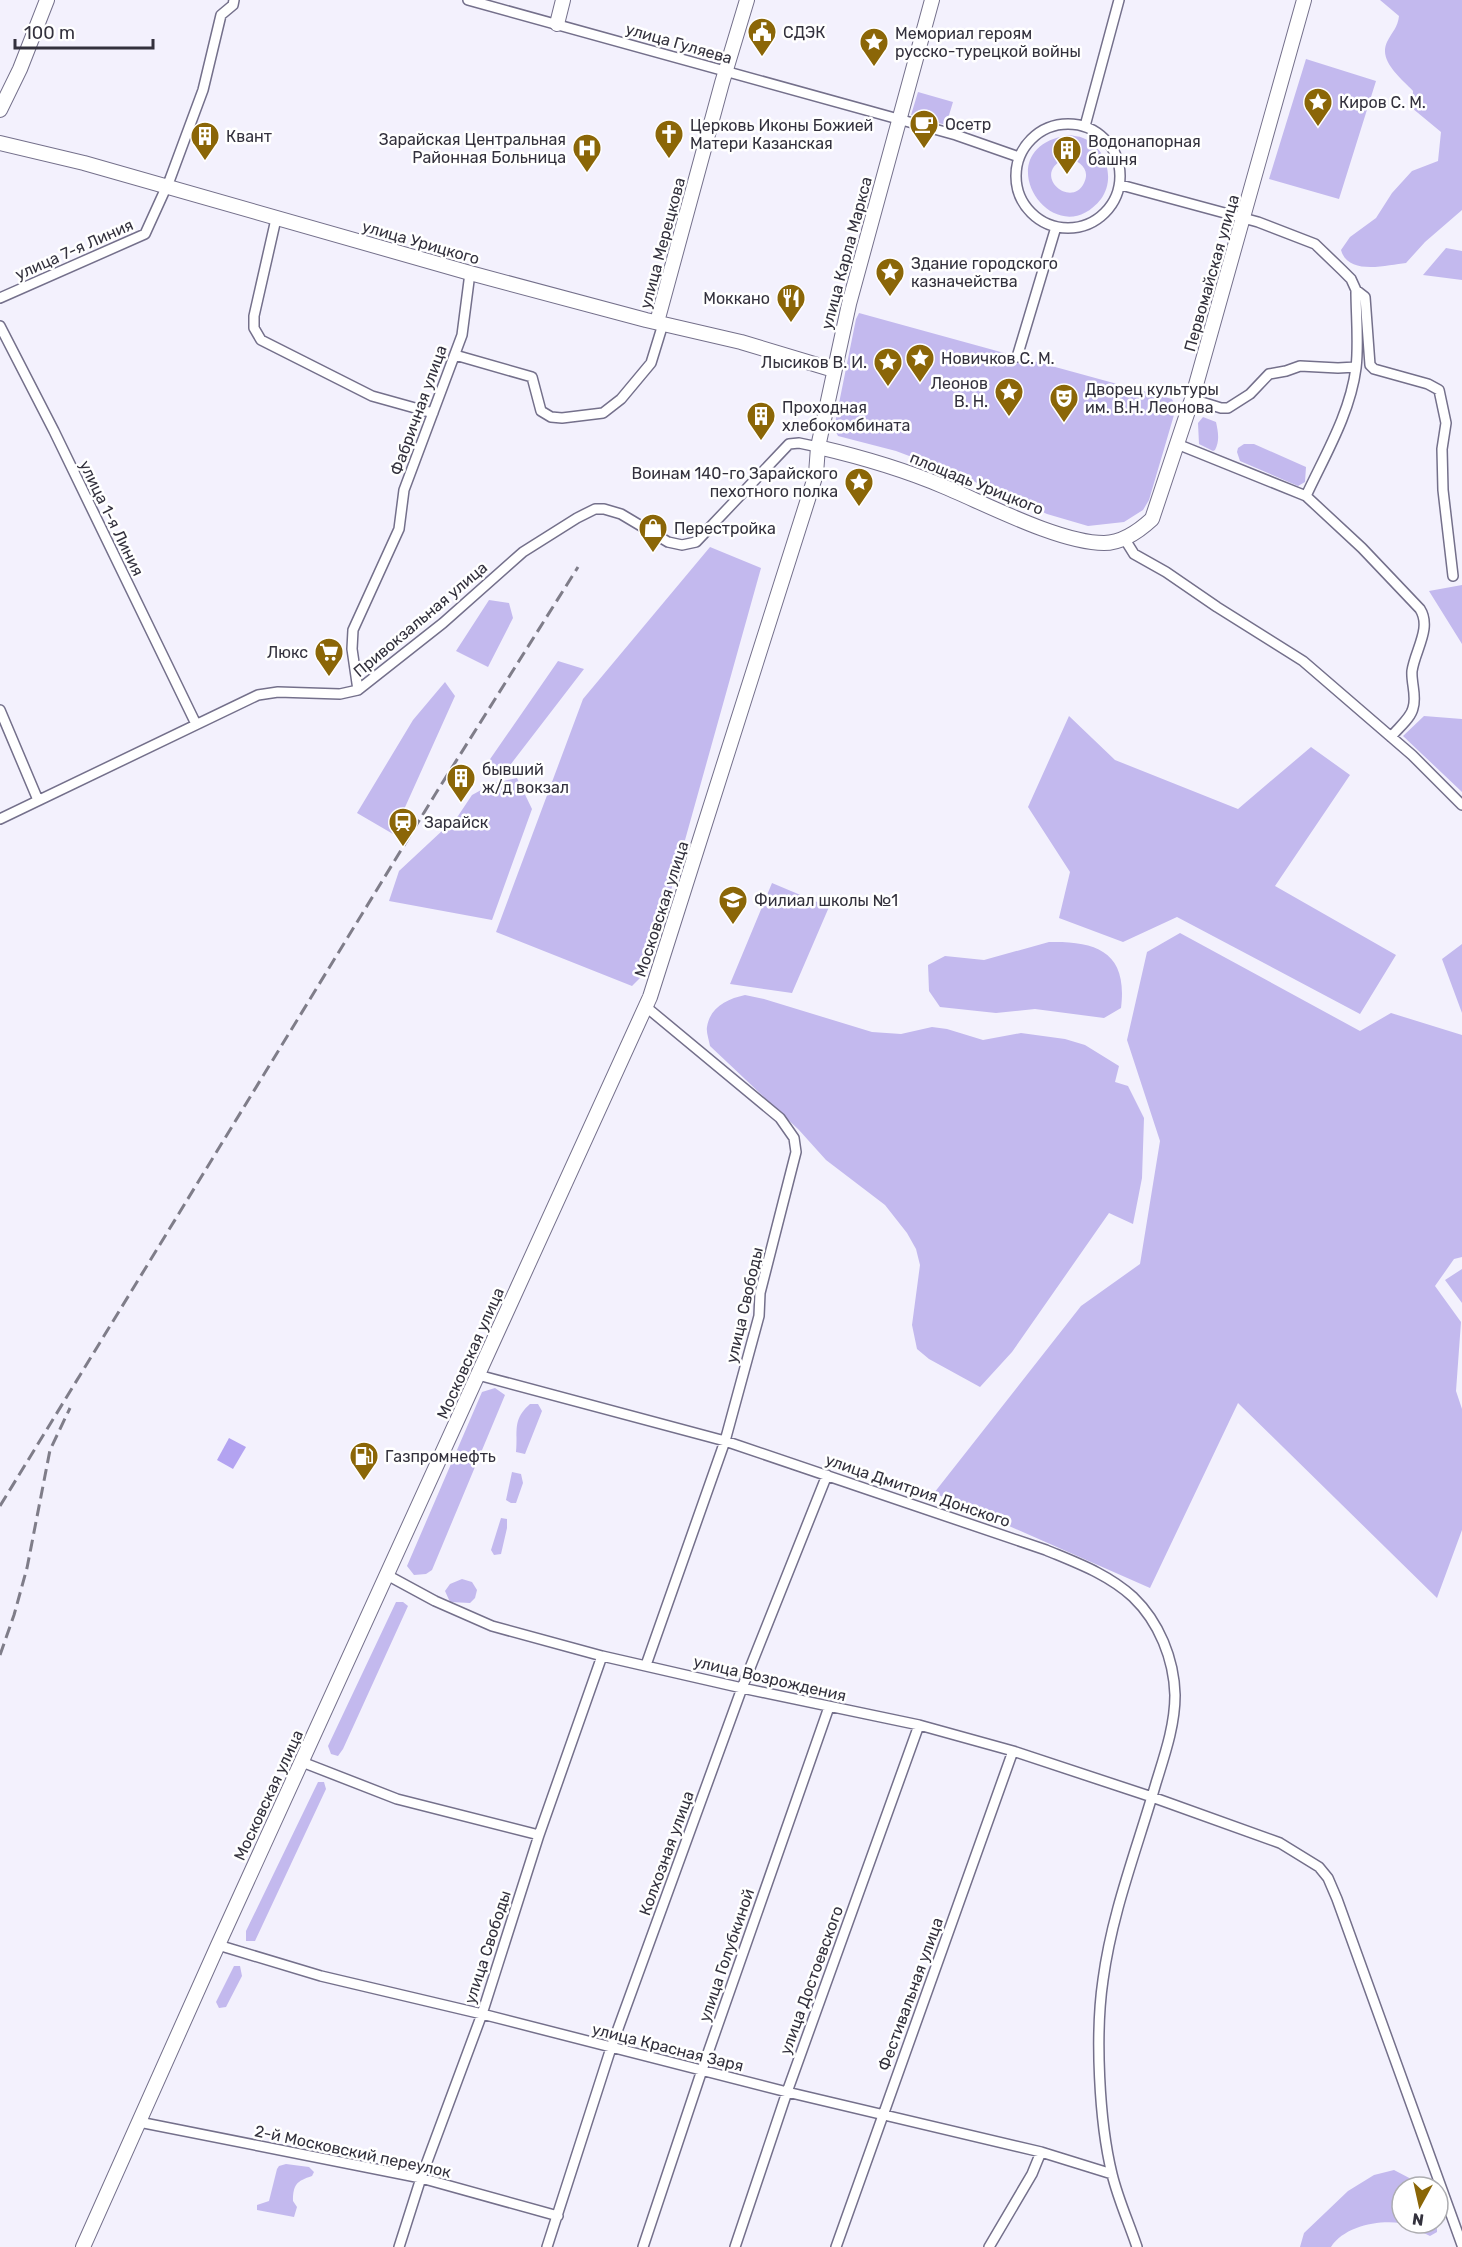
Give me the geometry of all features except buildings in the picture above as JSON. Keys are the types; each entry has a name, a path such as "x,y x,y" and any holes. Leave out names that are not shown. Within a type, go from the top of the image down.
{"main road":[{"path":"0,110 20,69 47,0"},
{"path":"556,24 563,0"},
{"name":"улица Мерецкова","path":"660,323 725,73 747,0"},
{"name":"улица Карла Маркса","path":"818,447 849,304 932,0"},
{"name":"Первомайская улица","path":"1124,538 1140,530 1152,519 1178,444 1304,0"},
{"name":"улица Урицкого","path":"0,143 166,186 470,273 741,342 834,370"},
{"name":"площадь Урицкого","path":"818,447 897,469 1052,532 1087,542 1106,543 1124,538"},
{"name":"Московская улица","path":"83,2247 645,1006 657,976 816,474 818,447"}],"street":[{"name":"улица 7-я Линия","path":"0,298 145,234 203,90 221,15 233,5 234,0"},
{"name":"улица Гуляева","path":"468,0 725,73 956,135 1019,157"},
{"path":"1085,126 1119,0"},
{"path":"1064,123 1085,126 1104,137 1114,150 1120,165 1121,185 1108,210 1095,221 1079,227 1056,226 1035,217 1025,206 1018,192 1016,178 1019,157 1029,140 1051,126 1064,123"},
{"path":"1121,185 1244,218 1315,244 1351,279 1356,290 1356,367 1351,393 1341,423 1306,496"},
{"path":"276,219 254,316 254,328 261,340 372,396 434,413"},
{"path":"1017,357 1056,226"},
{"name":"Фабричная улица","path":"358,690 352,649 353,630 399,530 404,508 404,490 462,335 470,273"},
{"path":"1356,290 1365,297 1370,365 1374,369 1428,384 1439,390 1446,423 1442,449 1443,490 1453,576"},
{"path":"455,355 532,377 541,411 551,417 562,418 603,413 621,399 651,363 660,323"},
{"name":"улица 1-я Линия","path":"0,326 54,431 196,724"},
{"path":"1192,399 1228,408 1250,394 1269,374 1300,366 1356,367"},
{"name":"Привокзальная улица","path":"0,819 258,695 268,692 340,694 358,690 444,623 523,552 595,509 621,514 668,542 681,545 696,542 789,444 799,443 818,447"},
{"path":"1178,444 1306,496 1362,548 1420,609 1424,616 1425,626 1416,655 1412,684 1414,706 1411,714 1391,737"},
{"path":"1124,538 1134,554 1166,572 1303,661 1391,737 1462,805"},
{"path":"0,710 38,800"},
{"name":"улица Свободы","path":"645,1006 780,1118 794,1138 796,1152 760,1293 759,1316 725,1441 646,1665"},
{"name":"улица Дмитрия Донского","path":"478,1376 725,1441 1046,1550 1097,1572 1116,1583 1148,1613 1158,1630 1171,1666 1175,1694 1173,1723 1108,1946 1102,1983 1100,2024 1102,2103 1112,2174 1137,2247"},
{"name":"Колхозная улица","path":"547,2247 610,2048 742,1688 827,1475"},
{"name":"улица Возрождения","path":"387,1575 435,1601 492,1626 602,1656 920,1725 1013,1751 1280,1843 1314,1864 1328,1878 1462,2245"},
{"name":"улица Свободы","path":"399,2247 482,2014 539,1835 602,1656"},
{"name":"улица Голубкиной","path":"643,2247 702,2070 829,1707"},
{"name":"улица Достоевского","path":"735,2247 787,2092 920,1725"},
{"name":"Фестивальная улица","path":"836,2247 1013,1751"},
{"path":"302,1762 397,1799 539,1835"},
{"name":"улица Красная Заря","path":"218,1945 321,1976 482,2014 787,2092 1041,2152 1112,2174"},
{"name":"2-й Московский переулок","path":"139,2122 422,2178 558,2216"},
{"path":"989,2247 1032,2174 1041,2152"}],"shaded area":[{"path":"1380,0 1462,0 1462,210 1425,242 1406,263 1369,267 1351,263 1341,250 1350,237 1376,218 1392,193 1412,171 1438,161 1441,132 1412,108 1413,91 1388,62 1385,49 1399,16"},
{"path":"1306,59 1376,81 1339,199 1269,179"},
{"path":"918,92 953,102 946,125 911,115"},
{"path":"1069,135 1078,136 1091,142 1103,156 1108,173 1105,191 1101,199 1082,214 1064,216 1047,209 1034,194 1028,177 1031,159 1043,144","holes":["1066,158 1085,169 1086,178 1078,190 1070,193 1056,187 1051,172"]},
{"path":"1446,248 1462,251 1462,280 1423,275"},
{"path":"859,313 1172,399 1175,406 1174,415 1149,500 1143,510 1124,522 1088,526 1047,514 957,474 896,451 838,436 834,428"},
{"path":"1203,417 1216,422 1218,440 1217,447 1213,451 1199,444 1198,423"},
{"path":"1244,444 1254,444 1306,467 1305,482 1298,486 1240,461 1237,452 1238,448"},
{"path":"710,547 761,568 649,969 632,986 496,932 583,699"},
{"path":"1462,585 1462,644 1429,591"},
{"path":"489,600 509,603 513,618 488,667 456,651"},
{"path":"558,661 584,669 504,773 486,765"},
{"path":"445,682 455,696 393,834 357,813 413,720"},
{"path":"1069,716 1115,760 1238,809 1311,747 1350,775 1275,886 1396,955 1360,1014 1177,917 1123,942 1059,918 1070,872 1028,807"},
{"path":"1424,716 1462,719 1462,792 1403,736"},
{"path":"517,778 532,809 492,920 389,901 399,871 458,816 472,795 494,783"},
{"path":"772,883 829,907 792,993 730,984"},
{"path":"1180,933 1360,1031 1391,1013 1462,1035 1462,1257 1454,1259 1435,1286 1461,1322 1456,1391 1462,1409 1462,1530 1437,1598 1238,1403 1150,1588 934,1493 1081,1306 1140,1264 1160,1141 1127,1040 1147,952"},
{"path":"1049,942 1081,944 1106,954 1114,962 1119,974 1122,989 1121,1008 1104,1018 1035,1009 996,1013 940,1007 929,991 928,965 945,956 984,960"},
{"path":"1462,944 1462,1013 1442,959"},
{"path":"745,995 872,1032 901,1034 932,1027 983,1040 1021,1033 1065,1039 1085,1045 1119,1066 1115,1082 1128,1086 1144,1118 1142,1178 1133,1224 1109,1213 1012,1352 980,1387 929,1359 917,1349 912,1325 920,1265 916,1249 907,1233 885,1205 826,1160 799,1130 710,1046 707,1029 712,1014 720,1005"},
{"path":"1462,1269 1462,1303 1445,1280"},
{"path":"495,1388 505,1395 432,1570 426,1574 414,1575 407,1566 482,1392"},
{"path":"530,1404 538,1404 542,1411 525,1454 516,1452 517,1426 520,1415"},
{"path":"229,1438 246,1447 233,1469 217,1460"},
{"path":"512,1472 521,1474 523,1483 516,1503 506,1500"},
{"path":"501,1518 507,1519 507,1528 501,1554 494,1555 491,1550"},
{"path":"462,1579 472,1582 477,1590 475,1598 470,1603 450,1602 445,1591 450,1584"},
{"path":"396,1602 403,1602 408,1606 343,1749 338,1756 331,1754 328,1746"},
{"path":"318,1782 324,1782 326,1789 255,1941 246,1941 246,1931"},
{"path":"234,1966 240,1966 242,1976 226,2007 219,2008 216,2002"},
{"path":"286,2164 309,2167 314,2172 312,2176 299,2182 295,2187 293,2201 297,2207 294,2217 257,2210 257,2205 269,2201 277,2169"},
{"path":"1394,2170 1404,2175 1390,2175 1390,2222 1361,2226 1344,2234 1331,2247 1300,2247 1304,2233 1348,2191 1374,2175"}],"railway":[{"path":"0,1506 436,793 578,567"},
{"path":"0,1655 27,1568 50,1450 70,1408"}],"place":[{"name":"СДЭК","path":"762,58"},
{"name":"Мемориал героям русско-турецкой войны","path":"874,68"},
{"name":"Киров С. М.","path":"1318,128"},
{"name":"Осетр","path":"924,150"},
{"name":"Церковь Иконы Божией Матери Казанская","path":"669,160"},
{"name":"Квант","path":"205,162"},
{"name":"Зарайская Центральная Районная Больница","path":"587,174"},
{"name":"Водонапорная башня","path":"1067,176"},
{"name":"Здание городского казначейства","path":"890,298"},
{"name":"Моккано","path":"791,324"},
{"name":"Новичков С. М.","path":"920,384"},
{"name":"Лысиков В. И.","path":"888,388"},
{"name":"Леонов В. Н.","path":"1009,418"},
{"name":"Дворец культуры им. В.Н. Леонова","path":"1064,424"},
{"name":"Проходная хлебокомбината","path":"761,442"},
{"name":"Воинам 140-го Зарайского пехотного полка","path":"859,508"},
{"name":"Перестройка","path":"653,554"},
{"name":"Люкс","path":"329,678"},
{"name":"бывший ж/д вокзал","path":"461,804"},
{"name":"Зарайск","path":"403,848"},
{"name":"Филиал школы №1","path":"733,926"},
{"name":"Газпромнефть","path":"364,1482"}]}
